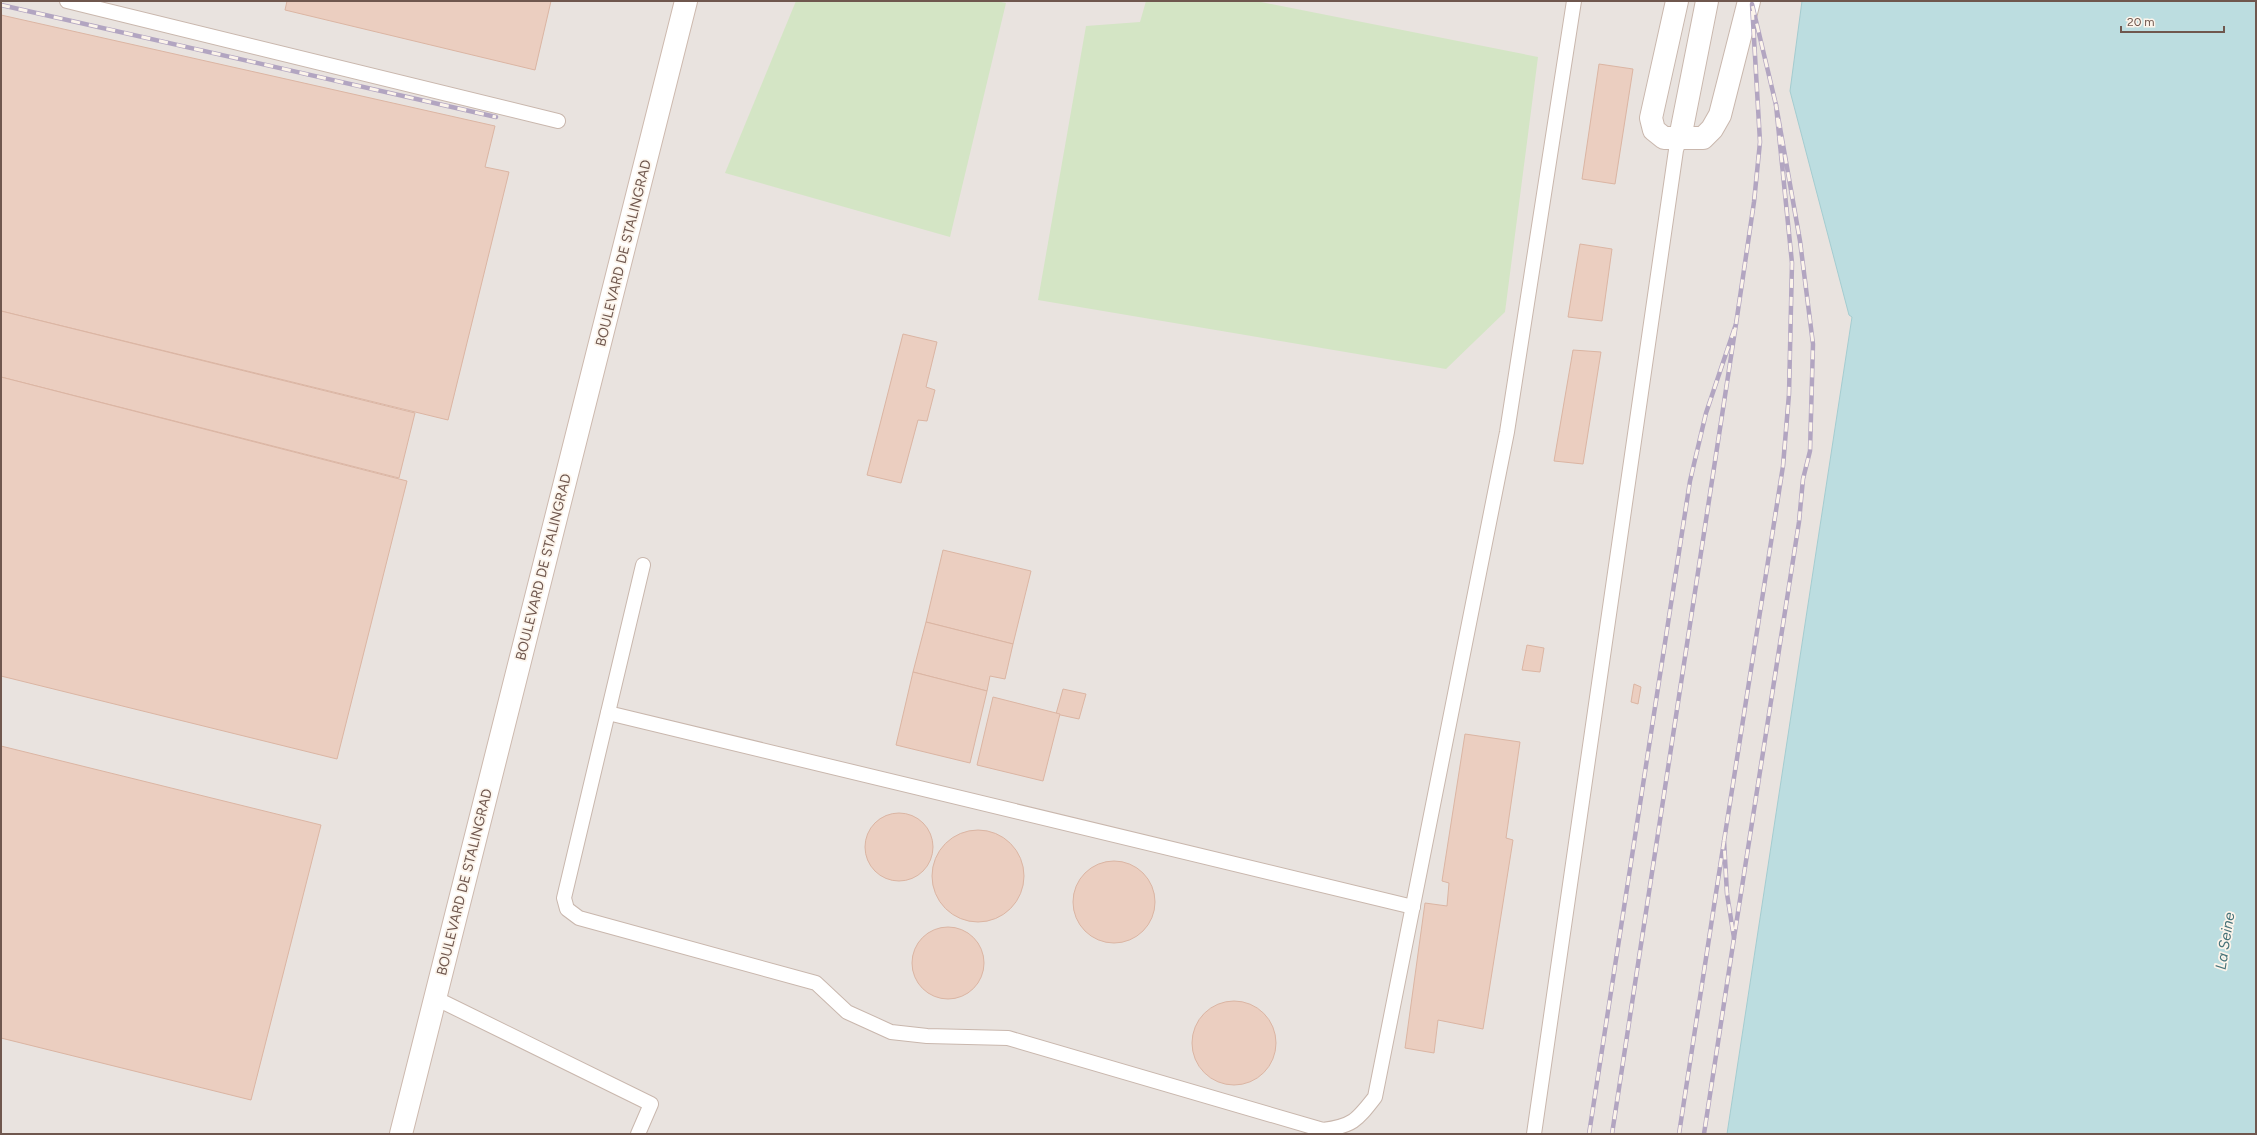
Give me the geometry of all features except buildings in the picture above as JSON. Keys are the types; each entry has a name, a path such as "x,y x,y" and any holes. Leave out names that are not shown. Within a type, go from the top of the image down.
{"main road":[{"name":"BOULEVARD DE STALINGRAD","path":"401,1134 686,1"},
{"path":"1677,1 1651,118 1654,130 1664,138 1703,138 1712,129 1720,115 1749,1"},
{"path":"1680,138 1707,1"}],"lane":[{"path":"67,1 558,121"},
{"path":"643,565 564,898 567,910 579,918 816,983 847,1012 891,1032 927,1036 1008,1038 1323,1130 1344,1127 1358,1118 1375,1096 1507,432 1574,1"},
{"path":"1534,1134 1674,166 1680,138"},
{"path":"608,713 1413,907"},
{"path":"435,998 651,1104 638,1134"}],"shaded area":[{"path":"1,1 1802,1 1790,91 1852,317 1727,1134 1,1134"}],"green space":[{"path":"796,1 996,1 1006,3 950,237 725,173"},
{"path":"1146,1 1256,1 1538,57 1505,312 1446,369 1038,300 1086,26 1140,22"}],"water":[{"name":"La Seine","path":"1802,1 2256,1 2256,1134 1727,1134 1852,317 1849,315 1790,91"}],"railway":[{"path":"1736,324 1754,202 1760,142 1752,4 1776,105"},
{"path":"1,5 496,117"},
{"path":"1724,841 1783,466 1789,394 1792,263 1776,105 1800,241 1813,344 1810,451 1803,479 1799,522 1734,938"},
{"path":"1589,1134 1690,481 1706,413 1736,324 1612,1134"},
{"path":"1679,1134 1724,841 1727,894 1734,938 1704,1134"}]}
